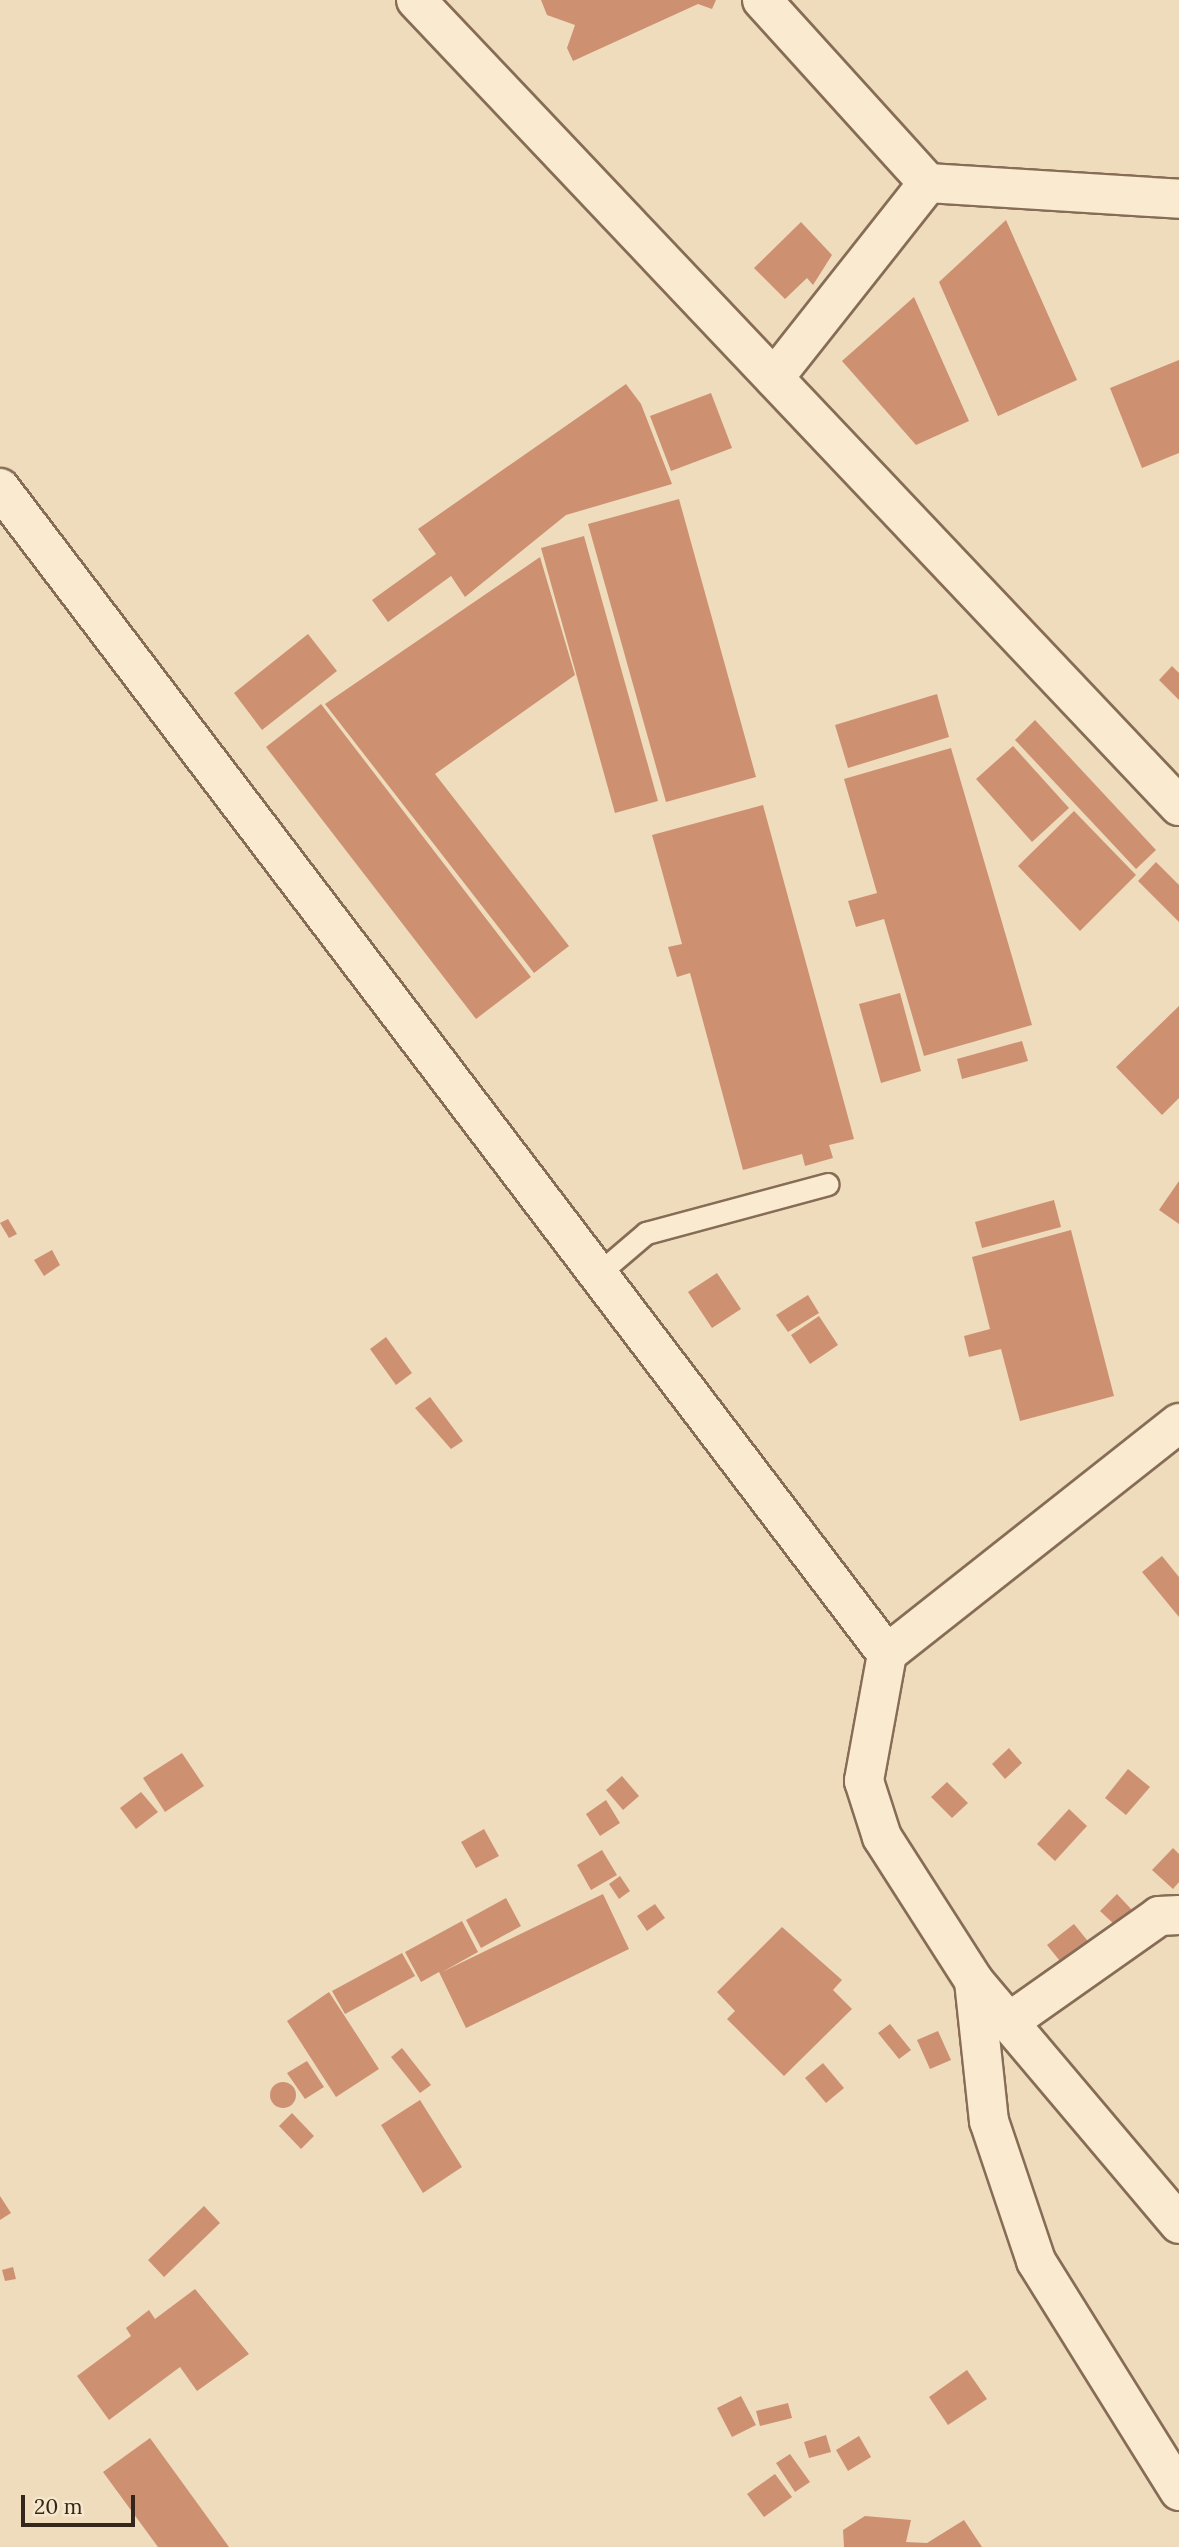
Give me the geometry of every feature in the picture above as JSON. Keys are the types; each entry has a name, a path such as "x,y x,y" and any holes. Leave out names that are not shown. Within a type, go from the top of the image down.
{"street":[{"path":"416,0 1179,806"},
{"path":"762,0 928,183 1179,199"},
{"path":"774,378 928,183"},
{"path":"0,488 887,1654"},
{"path":"1178,1424 887,1654 864,1782 882,1837 974,1981 1179,2224"},
{"path":"1009,2022 1158,1916 1179,1916"},
{"path":"974,1981 989,2121 1036,2261 1179,2491"}],"lane":[{"path":"598,1273 646,1233 828,1184"}],"building":[{"path":"541,0 716,0 712,9 698,4 573,61 567,48 575,25 547,15"},
{"path":"1006,220 1077,380 998,416 939,282"},
{"path":"801,222 832,255 813,285 807,278 785,299 754,268"},
{"path":"914,297 969,421 916,445 842,361"},
{"path":"1179,360 1179,453 1142,468 1110,388"},
{"path":"626,384 641,404 672,484 566,515 465,597 451,576 388,622 372,600 436,554 418,529"},
{"path":"711,393 732,448 671,471 650,416"},
{"path":"679,499 756,777 666,802 588,524"},
{"path":"584,536 658,801 615,813 541,548"},
{"path":"540,557 575,675 435,774 569,946 534,973 325,704"},
{"path":"308,634 337,671 262,730 234,693"},
{"path":"1172,666 1179,673 1179,700 1159,680"},
{"path":"937,694 949,737 848,768 835,725"},
{"path":"321,704 531,977 476,1019 266,747"},
{"path":"1035,720 1156,850 1136,869 1015,740"},
{"path":"1013,746 1069,808 1032,842 976,779"},
{"path":"951,748 1032,1025 924,1056 884,919 856,927 848,901 877,893 844,779"},
{"path":"763,805 854,1139 829,1145 833,1158 805,1166 802,1154 743,1170 690,973 677,977 668,947 682,944 652,835"},
{"path":"1074,811 1136,875 1080,931 1018,866"},
{"path":"1156,862 1179,885 1179,922 1138,881"},
{"path":"900,993 921,1071 881,1083 859,1004"},
{"path":"1179,1006 1179,1098 1162,1115 1116,1067"},
{"path":"1022,1041 1028,1061 962,1079 957,1059"},
{"path":"1179,1181 1179,1224 1159,1210"},
{"path":"1054,1200 1061,1227 982,1248 975,1222"},
{"path":"8,1219 17,1234 9,1238 0,1223"},
{"path":"1071,1230 1114,1396 1020,1421 1001,1349 969,1357 964,1336 990,1329 972,1257"},
{"path":"52,1250 60,1265 44,1276 34,1260"},
{"path":"717,1273 741,1309 712,1328 688,1292"},
{"path":"808,1295 819,1313 788,1332 776,1315"},
{"path":"819,1316 838,1345 810,1364 791,1335"},
{"path":"386,1337 412,1373 396,1385 370,1349"},
{"path":"430,1397 463,1441 451,1449 415,1408"},
{"path":"1162,1556 1179,1577 1179,1617 1142,1572"},
{"path":"1009,1748 1022,1763 1005,1779 992,1764"},
{"path":"182,1753 204,1786 165,1812 143,1778"},
{"path":"1128,1769 1150,1787 1126,1815 1105,1798"},
{"path":"622,1776 639,1796 623,1810 606,1790"},
{"path":"947,1782 968,1803 952,1818 931,1797"},
{"path":"141,1792 158,1812 136,1829 120,1808"},
{"path":"606,1800 620,1823 600,1836 586,1814"},
{"path":"1069,1809 1087,1826 1055,1861 1037,1844"},
{"path":"484,1829 499,1856 476,1868 461,1842"},
{"path":"1173,1848 1179,1854 1179,1882 1173,1889 1152,1870"},
{"path":"602,1850 617,1875 591,1890 577,1865"},
{"path":"620,1876 630,1891 619,1899 609,1884"},
{"path":"603,1894 629,1949 466,2028 439,1972 421,1982 405,1952 462,1921 478,1952 442,1972"},
{"path":"1117,1894 1132,1910 1116,1926 1100,1911"},
{"path":"506,1898 521,1926 481,1948 466,1920"},
{"path":"655,1904 665,1918 647,1931 637,1916"},
{"path":"1074,1924 1091,1945 1064,1966 1047,1945"},
{"path":"782,1927 842,1980 833,1990 852,2009 784,2076 727,2019 735,2011 717,1992"},
{"path":"402,1953 415,1976 345,2014 332,1991"},
{"path":"329,1992 379,2069 336,2097 287,2021"},
{"path":"890,2024 911,2050 899,2059 878,2033"},
{"path":"938,2031 951,2060 930,2069 917,2040"},
{"path":"402,2048 431,2085 420,2093 391,2057"},
{"path":"307,2061 324,2087 305,2099 287,2073"},
{"path":"823,2063 844,2088 826,2103 805,2078"},
{"path":"283,2082 292,2086 296,2095 292,2104 283,2108 274,2104 270,2095 274,2086"},
{"path":"420,2100 462,2167 423,2193 381,2125"},
{"path":"292,2113 314,2136 301,2149 279,2126"},
{"path":"0,2196 11,2213 0,2220"},
{"path":"204,2206 220,2223 164,2277 148,2260"},
{"path":"13,2267 16,2279 5,2281 2,2270"},
{"path":"195,2289 249,2354 197,2391 180,2367 109,2420 77,2376 131,2336 126,2328 149,2310 155,2319"},
{"path":"967,2370 987,2399 948,2425 929,2397"},
{"path":"741,2396 756,2425 732,2437 717,2408"},
{"path":"788,2403 792,2418 760,2426 756,2411"},
{"path":"826,2435 831,2452 809,2458 804,2442"},
{"path":"859,2436 871,2457 848,2471 836,2450"},
{"path":"150,2438 229,2547 158,2547 103,2472"},
{"path":"790,2454 810,2482 795,2492 776,2463"},
{"path":"775,2474 792,2497 764,2517 747,2494"},
{"path":"865,2516 911,2520 906,2542 927,2543 964,2520 982,2547 844,2547 843,2530"}]}
